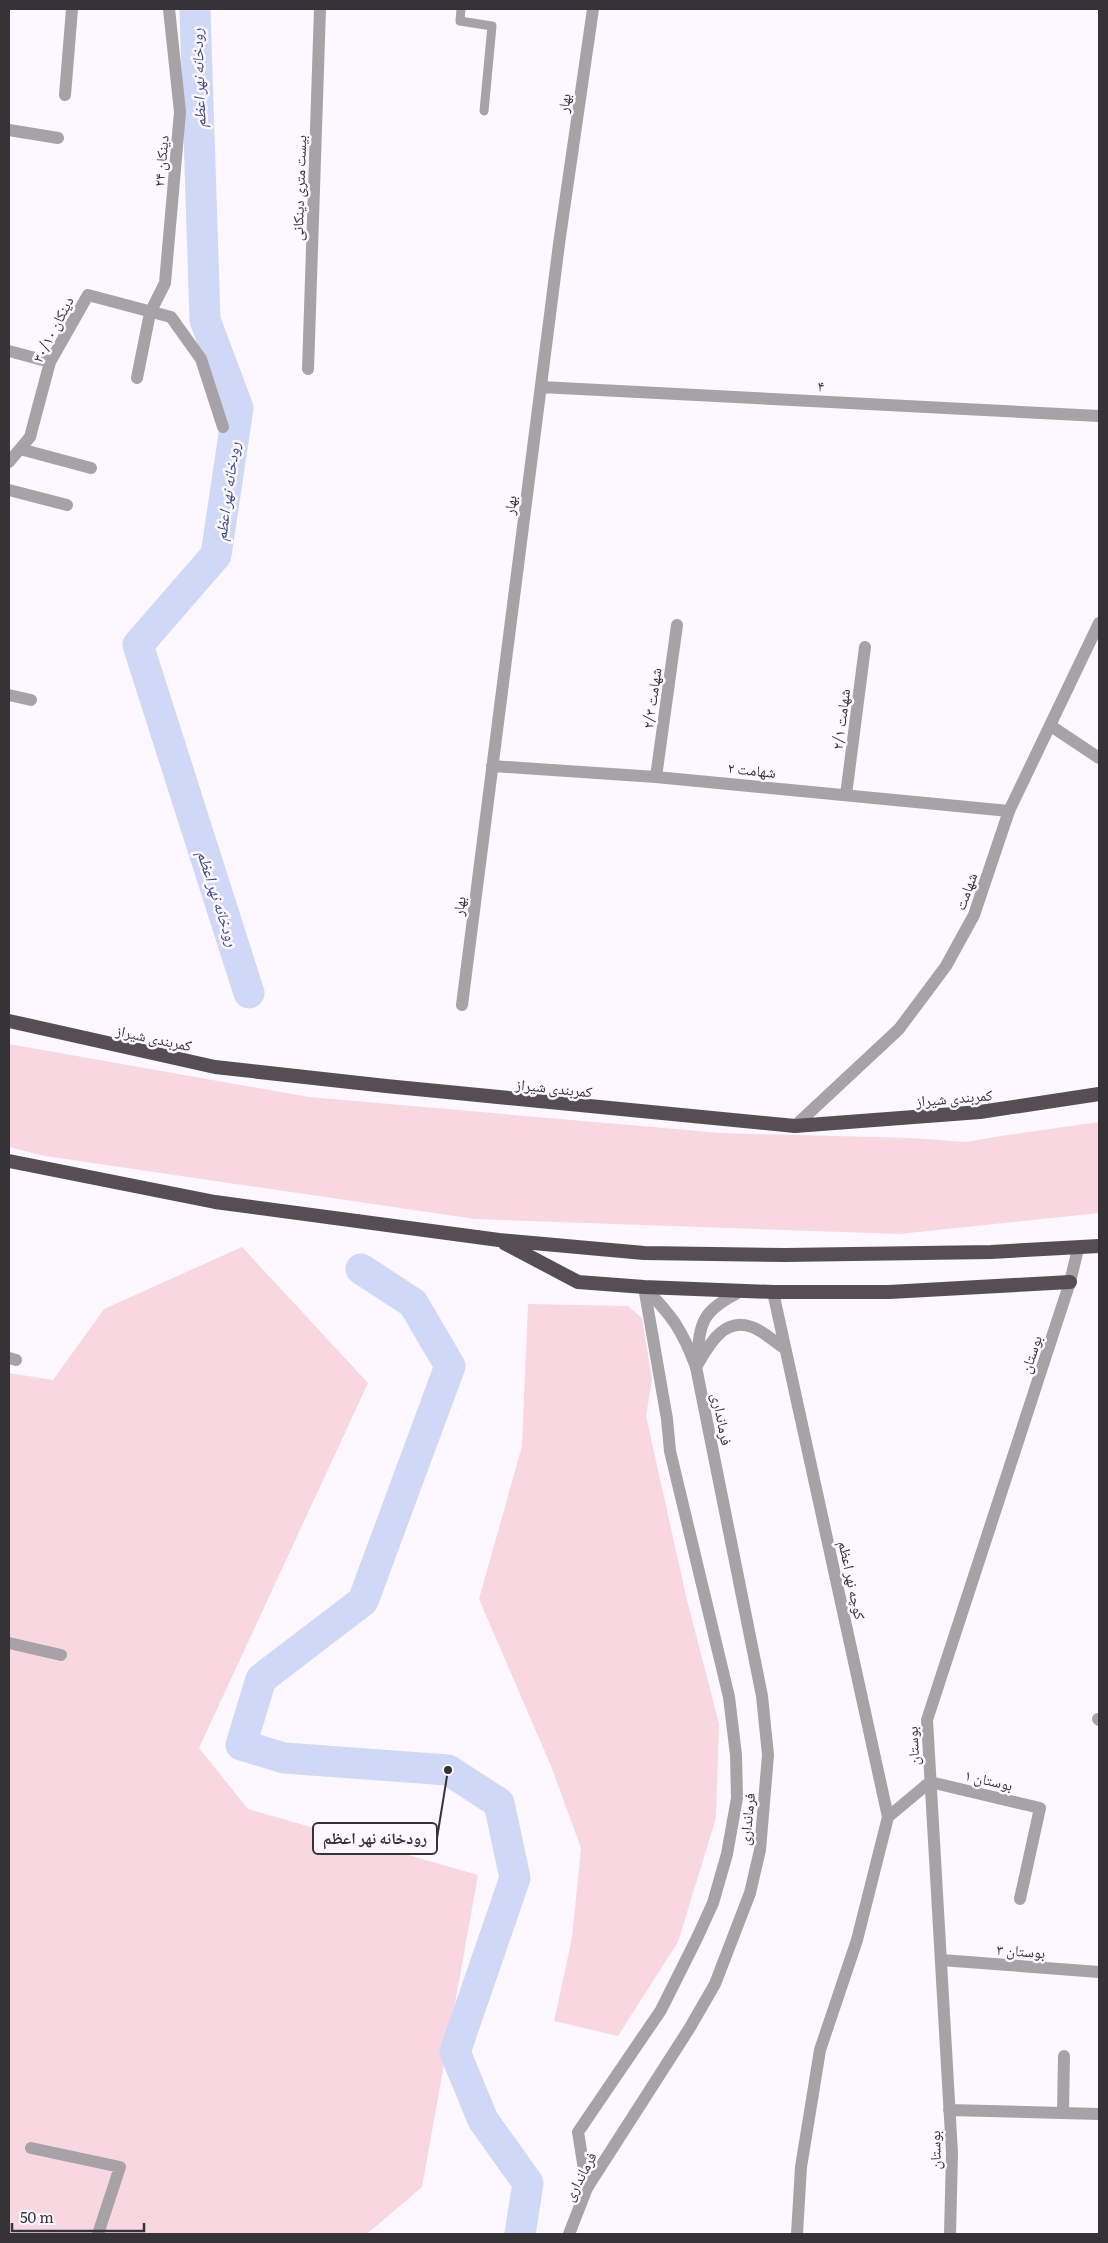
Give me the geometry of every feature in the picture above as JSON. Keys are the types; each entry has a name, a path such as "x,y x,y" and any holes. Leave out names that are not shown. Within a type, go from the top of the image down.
{"highway":[{"name":"کمربندی شیراز","path":"9,1021 216,1067 386,1086 795,1126 980,1112 1099,1094"},
{"path":"9,1161 215,1202 499,1240 644,1253 795,1255 1078,1249 1099,1246"},
{"path":"499,1240 578,1282 644,1287 773,1292 889,1292 1070,1282"}],"street":[{"path":"65,95 72,9"},
{"name":"۲۴ دینکان","path":"137,378 150,313 165,283 180,112 169,9"},
{"name":"بیست متری دینکانی","path":"308,369 320,9"},
{"name":"بهار","path":"462,1005 541,387 593,9"},
{"path":"9,130 58,138"},
{"name":"۳۰/۱۰ دینکان","path":"9,462 30,437 50,362 88,295 150,313"},
{"path":"150,313 171,317 201,359 223,427"},
{"path":"9,351 50,362"},
{"name":"۴","path":"541,387 1099,416"},
{"path":"20,448 91,468"},
{"path":"9,490 67,505"},
{"name":"شهامت","path":"795,1126 899,1029 946,966 974,915 1009,810 1095,642 1099,623"},
{"name":"۲/۳ شهامت","path":"656,776 678,624"},
{"name":"۲/۱ شهامت","path":"846,795 865,647"},
{"path":"9,695 31,700"},
{"path":"1051,726 1099,758"},
{"name":"۲ شهامت","path":"492,766 656,776 1009,810"},
{"name":"بوستان","path":"950,2234 952,2153 927,1720 1070,1282 1078,1249"},
{"path":"587,2188 578,2132 661,2010 697,1938 713,1903 727,1854 737,1798 736,1755 729,1697 670,1451 667,1419 644,1287"},
{"name":"فرمانداری","path":"569,2234 587,2188 689,2029 715,1984 750,1893 760,1850 768,1755 762,1696 696,1367 684,1335 668,1312 644,1287"},
{"name":"فرمانداری","path":"696,1367 699,1330 707,1316 718,1304 740,1291"},
{"name":"کوچه نهر اعظم","path":"773,1292 888,1817"},
{"path":"696,1367 716,1334 734,1325 752,1327 785,1349"},
{"path":"9,1643 62,1655"},
{"path":"797,2234 801,2167 820,2050 857,1940 888,1817 930,1782"},
{"name":"۱ بوستان","path":"930,1782 1040,1808 1020,1899"},
{"name":"۳ بوستان","path":"941,1960 1099,1972"},
{"path":"1063,2113 1064,2056"},
{"path":"949,2110 1099,2114"},
{"path":"31,2148 120,2167 98,2234"}],"lane":[{"path":"461,9 460,21 492,26 484,111"}],"shaded area":[{"path":"9,1044 309,1097 721,1133 911,1138 966,1142 1099,1122 1099,1213 899,1234 475,1219 45,1156 9,1147"},
{"path":"242,1247 368,1383 199,1748 248,1809 478,1875 422,2187 367,2234 9,2234 9,1373 53,1380 104,1309"},
{"path":"528,1304 628,1306 642,1318 652,1380 646,1416 686,1596 719,1724 716,1818 678,1942 618,2036 554,2021 572,1938 581,1848 551,1766 479,1599 522,1446"}],"waterway":[{"name":"رودخانه نهر اعظم","path":"195,9 205,320 238,408 216,555 138,645 249,993"},
{"name":"رودخانه نهر اعظم","path":"361,1269 413,1303 450,1366 363,1601 261,1679 241,1745 284,1758 448,1770 499,1803 515,1878 455,2052 483,2120 528,2183 520,2234"}],"place":[{"name":"رودخانه نهر اعظم","path":"448,1770"}]}
